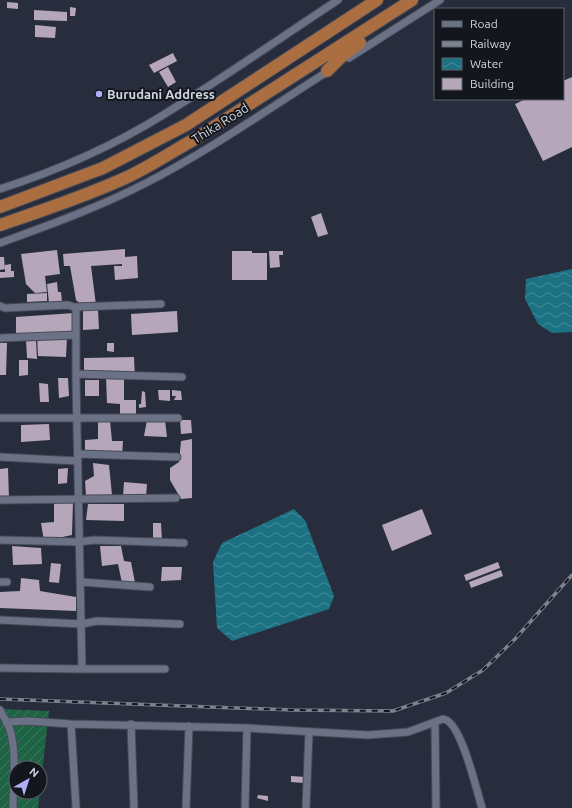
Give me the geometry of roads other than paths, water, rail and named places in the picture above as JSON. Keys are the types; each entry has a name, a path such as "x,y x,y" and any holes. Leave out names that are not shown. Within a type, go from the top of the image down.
{"highway":[{"name":"Thika Road","path":"0,207 103,168 186,125 377,0"},
{"name":"Thika Road","path":"0,225 92,193 148,167 171,152 196,139 412,0"},
{"path":"327,71 343,55 378,30 384,18"}],"street":[{"path":"0,189 37,177 116,141 162,116 338,0"},
{"name":"Thika Road","path":"0,242 79,214 143,184 220,141 440,0"},
{"path":"0,306 5,308 63,305 74,307 161,304"},
{"path":"74,307 76,310 82,669"},
{"path":"0,338 76,335"},
{"path":"76,374 182,377"},
{"path":"0,418 77,416 178,418"},
{"path":"0,458 177,457"},
{"path":"0,500 176,498"},
{"path":"0,540 79,542 94,540 184,543"},
{"path":"81,582 150,587"},
{"path":"0,620 82,624 97,621 180,624"},
{"path":"0,668 164,669"},
{"path":"0,710 10,729 13,757 13,808"},
{"path":"6,722 28,721 71,724 131,724 247,728 368,735 401,733 447,720 451,722 463,744 482,808"},
{"path":"435,723 436,808"},
{"path":"71,724 76,808"},
{"path":"131,724 134,808"},
{"path":"186,808 189,726"},
{"path":"245,808 247,728"},
{"path":"306,808 309,732"}],"water":[{"path":"572,269 572,332 552,333 538,324 525,299 526,279"},
{"path":"294,509 305,520 334,596 329,609 232,641 217,628 213,562 222,543"}],"railway":[{"path":"0,699 292,710 393,711 446,693 483,670 515,639 572,575"}],"place":[{"name":"Burudani Address","path":"99,94"}]}
